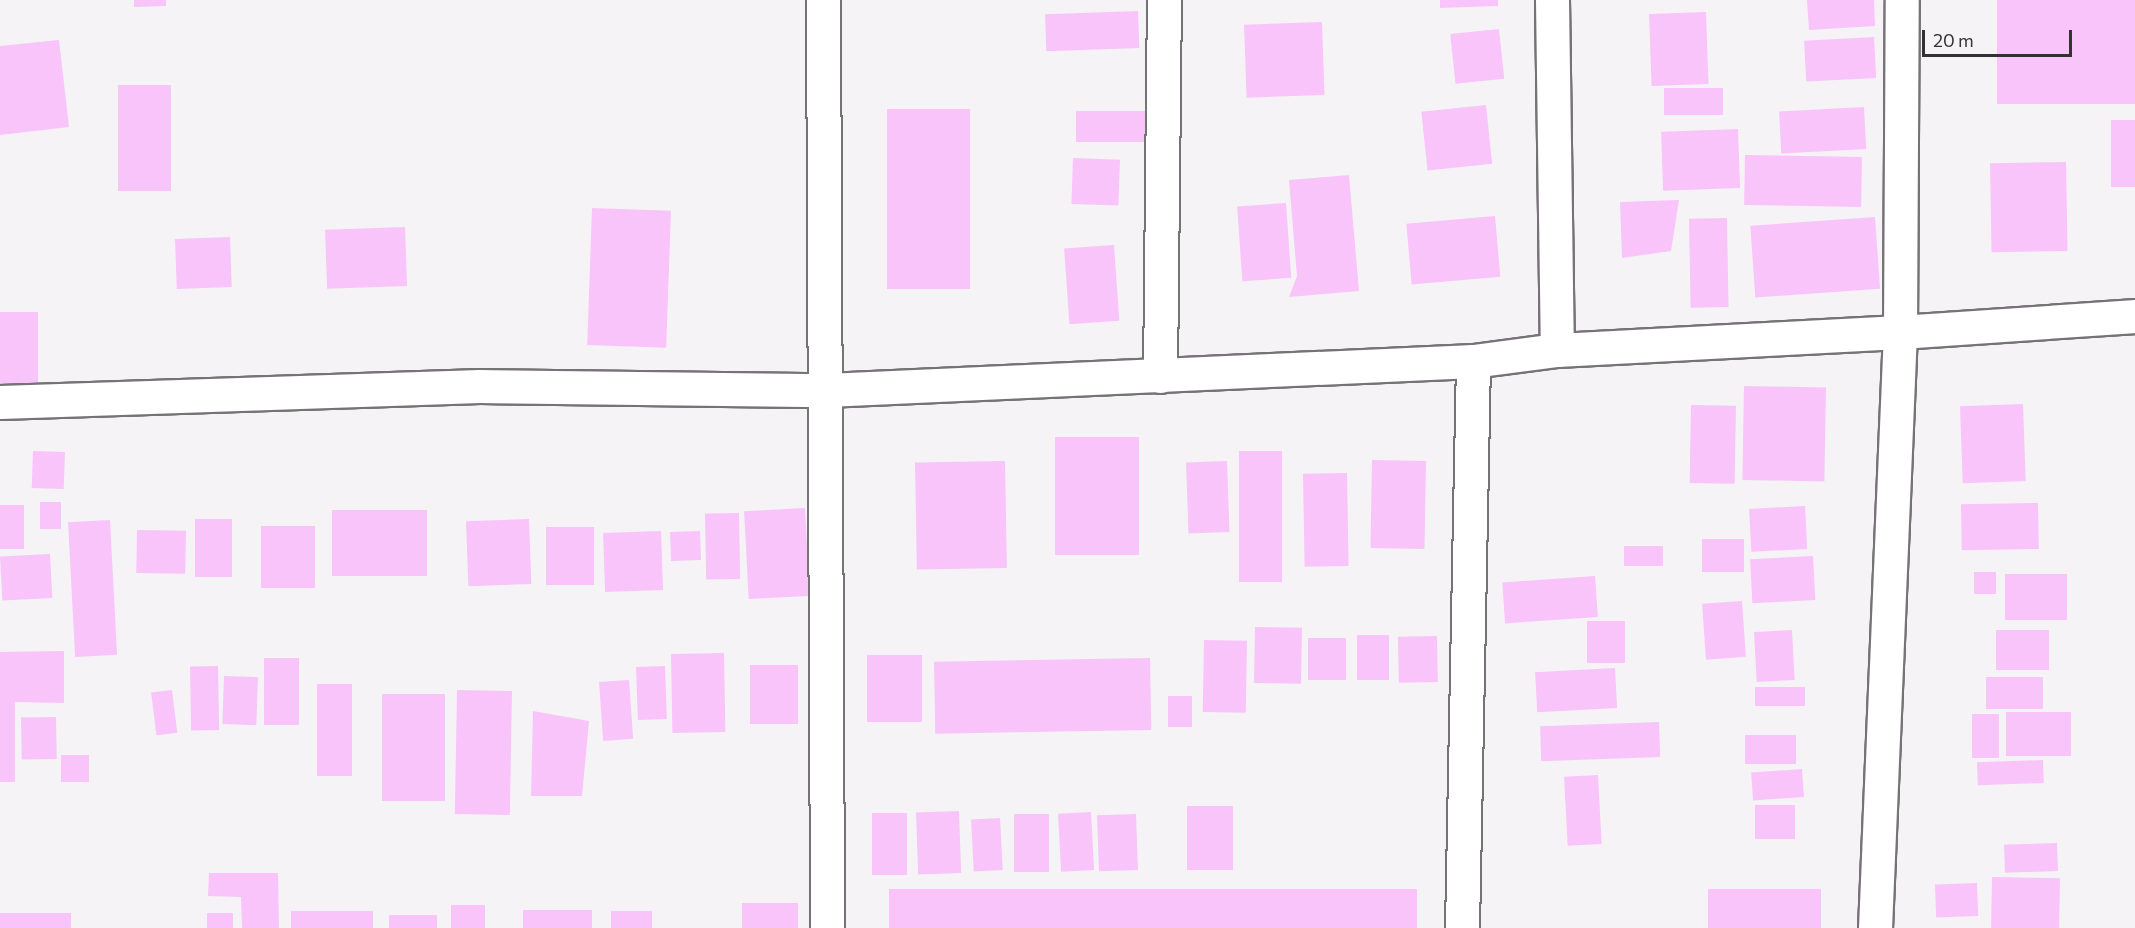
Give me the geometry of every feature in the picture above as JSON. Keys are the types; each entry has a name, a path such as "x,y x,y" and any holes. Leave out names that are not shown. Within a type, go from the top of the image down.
{"street":[{"path":"823,0 827,928"},
{"path":"1160,376 1164,0"},
{"path":"1552,0 1557,350"},
{"path":"1875,928 1900,332 1902,0"},
{"path":"0,402 480,386 826,390 1473,361 1557,350 1900,332 2135,316"},
{"path":"1462,928 1473,361"}],"building":[{"path":"134,0 166,0 166,6 134,7"},
{"path":"1440,0 1498,0 1498,6 1440,8"},
{"path":"1807,0 1874,0 1875,26 1809,30"},
{"path":"1997,0 2135,0 2135,104 1997,104"},
{"path":"1138,11 1139,48 1046,51 1045,14"},
{"path":"1706,12 1709,84 1652,86 1649,14"},
{"path":"1322,22 1325,95 1247,98 1244,25"},
{"path":"1499,29 1504,79 1455,84 1450,34"},
{"path":"1874,37 1876,78 1806,82 1804,41"},
{"path":"59,40 69,127 0,135 0,46"},
{"path":"118,85 171,85 171,191 118,191"},
{"path":"1664,88 1723,88 1723,115 1664,115"},
{"path":"1486,105 1492,164 1428,170 1421,112"},
{"path":"1864,107 1866,149 1781,153 1779,111"},
{"path":"887,109 970,109 970,289 887,289"},
{"path":"1076,111 1154,111 1154,142 1076,142"},
{"path":"2111,120 2135,120 2135,187 2111,187"},
{"path":"1738,129 1740,188 1663,191 1661,132"},
{"path":"1745,155 1862,157 1861,207 1744,205"},
{"path":"1073,158 1120,160 1118,206 1071,204"},
{"path":"2066,162 2068,251 1992,252 1990,163"},
{"path":"1349,175 1359,291 1289,297 1297,276 1289,180"},
{"path":"1679,200 1671,251 1622,258 1620,202"},
{"path":"1286,203 1291,278 1242,281 1237,206"},
{"path":"592,208 671,211 666,348 587,345"},
{"path":"1495,216 1500,277 1412,285 1406,224"},
{"path":"1875,217 1880,289 1755,298 1750,226"},
{"path":"1727,218 1729,307 1691,308 1689,219"},
{"path":"405,227 407,286 327,289 325,230"},
{"path":"230,237 232,287 177,289 175,239"},
{"path":"1114,245 1119,321 1069,324 1064,248"},
{"path":"0,312 38,312 38,385 0,385"},
{"path":"1744,386 1826,387 1824,481 1742,480"},
{"path":"2023,404 2026,481 1963,483 1960,406"},
{"path":"1691,405 1736,406 1735,484 1690,483"},
{"path":"1055,437 1139,437 1139,555 1055,555"},
{"path":"33,451 65,452 64,489 32,488"},
{"path":"1239,451 1282,451 1282,582 1239,582"},
{"path":"1372,460 1426,461 1424,549 1370,548"},
{"path":"1005,461 1007,568 917,570 915,463"},
{"path":"1227,461 1229,532 1189,533 1186,462"},
{"path":"1347,473 1349,566 1305,567 1303,474"},
{"path":"40,502 61,502 61,529 40,529"},
{"path":"2038,503 2039,549 1962,550 1961,504"},
{"path":"0,505 24,505 24,549 0,549"},
{"path":"1805,506 1807,549 1751,552 1749,509"},
{"path":"805,508 810,596 749,599 744,511"},
{"path":"332,510 427,510 427,576 332,576"},
{"path":"739,513 740,579 706,580 705,514"},
{"path":"195,519 232,519 232,577 195,577"},
{"path":"529,519 531,584 468,586 466,521"},
{"path":"110,520 117,655 75,657 68,522"},
{"path":"261,526 315,526 315,588 261,588"},
{"path":"546,527 594,527 594,585 546,585"},
{"path":"137,530 186,531 185,574 136,573"},
{"path":"661,531 663,590 605,592 603,533"},
{"path":"700,531 701,560 671,561 670,532"},
{"path":"1702,539 1744,539 1744,572 1702,572"},
{"path":"1624,546 1663,546 1663,566 1624,566"},
{"path":"50,554 52,598 2,601 0,557"},
{"path":"1813,556 1815,600 1752,603 1750,559"},
{"path":"1974,572 1996,572 1996,594 1974,594"},
{"path":"2005,574 2067,574 2067,620 2005,620"},
{"path":"1595,576 1598,617 1505,623 1502,582"},
{"path":"1742,601 1746,657 1706,660 1702,604"},
{"path":"1587,621 1625,621 1625,663 1587,663"},
{"path":"1255,627 1302,628 1301,684 1254,683"},
{"path":"1792,630 1795,680 1757,682 1754,632"},
{"path":"1996,630 2049,630 2049,670 1996,670"},
{"path":"1357,635 1389,635 1389,680 1357,680"},
{"path":"1437,636 1438,682 1399,683 1398,637"},
{"path":"1308,638 1346,638 1346,680 1308,680"},
{"path":"1204,640 1247,641 1246,713 1203,712"},
{"path":"64,651 64,703 15,702 15,782 0,782 0,652"},
{"path":"724,653 725,732 672,733 671,654"},
{"path":"867,655 922,655 922,722 867,722"},
{"path":"264,658 299,658 299,725 264,725"},
{"path":"1150,658 1151,730 935,734 934,662"},
{"path":"750,665 798,665 798,724 750,724"},
{"path":"190,666 218,666 219,730 191,730"},
{"path":"665,666 667,719 638,720 636,667"},
{"path":"1615,668 1617,708 1537,712 1535,672"},
{"path":"224,676 258,677 256,725 222,724"},
{"path":"1986,677 2043,677 2043,709 1986,709"},
{"path":"629,680 633,739 603,741 599,682"},
{"path":"317,684 352,684 352,776 317,776"},
{"path":"1755,687 1805,687 1805,706 1755,706"},
{"path":"172,690 177,733 156,735 151,693"},
{"path":"457,690 512,691 510,815 455,814"},
{"path":"382,694 445,694 445,801 382,801"},
{"path":"1168,696 1192,696 1192,727 1168,727"},
{"path":"533,711 589,721 582,796 531,796"},
{"path":"2006,712 2071,712 2071,756 2006,756"},
{"path":"1972,714 1999,714 1999,758 1972,758"},
{"path":"56,717 57,759 22,760 21,718"},
{"path":"1659,722 1660,757 1541,761 1540,726"},
{"path":"1745,735 1796,735 1796,764 1745,764"},
{"path":"61,755 89,755 89,782 61,782"},
{"path":"2043,760 2044,783 1978,785 1977,762"},
{"path":"1802,769 1804,797 1753,800 1751,773"},
{"path":"1598,775 1602,844 1568,846 1564,777"},
{"path":"1755,805 1795,805 1795,839 1755,839"},
{"path":"1187,806 1233,806 1233,870 1187,870"},
{"path":"959,811 961,873 918,874 916,813"},
{"path":"1091,812 1094,870 1061,872 1058,814"},
{"path":"872,813 907,813 907,875 872,875"},
{"path":"1014,814 1049,814 1049,872 1014,872"},
{"path":"1136,814 1138,870 1099,871 1097,815"},
{"path":"1000,818 1003,870 974,871 971,820"},
{"path":"2057,843 2058,871 2005,873 2004,845"},
{"path":"209,873 278,873 279,928 242,928 241,897 208,896"},
{"path":"1992,877 2060,878 2059,928 1991,928"},
{"path":"1977,883 1978,916 1936,917 1935,884"},
{"path":"889,889 1417,889 1417,928 889,928"},
{"path":"1708,889 1821,889 1821,928 1708,928"},
{"path":"742,903 798,903 798,928 742,928"},
{"path":"451,905 485,905 485,928 451,928"},
{"path":"523,910 592,910 592,928 523,928"},
{"path":"291,911 373,911 373,928 291,928"},
{"path":"611,911 652,911 652,928 611,928"},
{"path":"0,913 71,913 71,928 0,928"},
{"path":"207,913 233,913 233,928 207,928"},
{"path":"389,915 437,915 437,928 389,928"}]}
